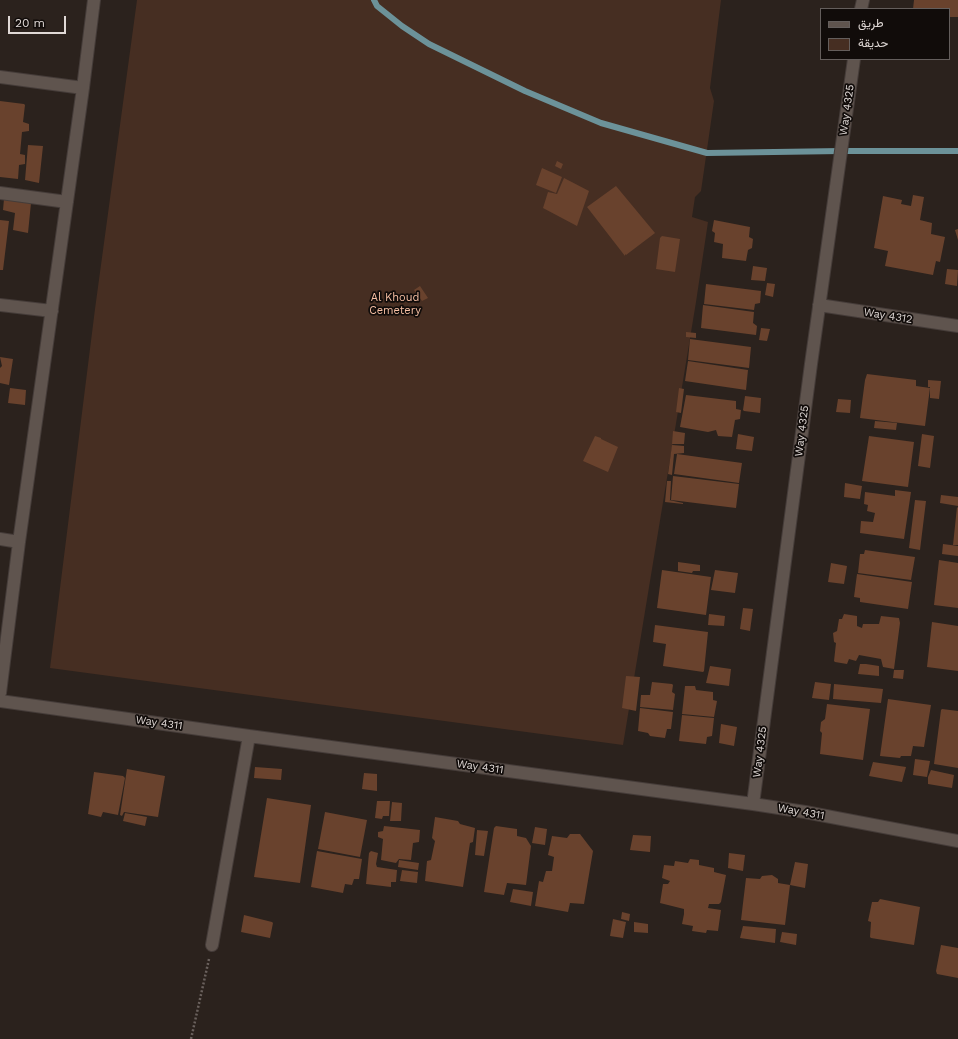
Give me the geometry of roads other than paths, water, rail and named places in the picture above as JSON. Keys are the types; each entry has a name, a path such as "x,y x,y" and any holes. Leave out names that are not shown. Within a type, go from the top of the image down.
{"street":[{"path":"0,693 19,542 94,0"},
{"name":"Way 4325","path":"754,804 819,305 854,60"},
{"path":"0,77 83,88"},
{"path":"0,193 67,202"},
{"path":"0,305 52,311"},
{"name":"Way 4312","path":"819,305 958,326"},
{"path":"0,539 19,542"},
{"name":"Way 4311","path":"0,701 754,804 805,812 958,841"},
{"path":"212,944 249,736"}],"waterway":[{"path":"374,0 377,6 402,26 429,44 525,91 601,123 707,153 958,151"}],"park label":[{"name":"Al Khoud Cemetery","path":"395,304"}]}
